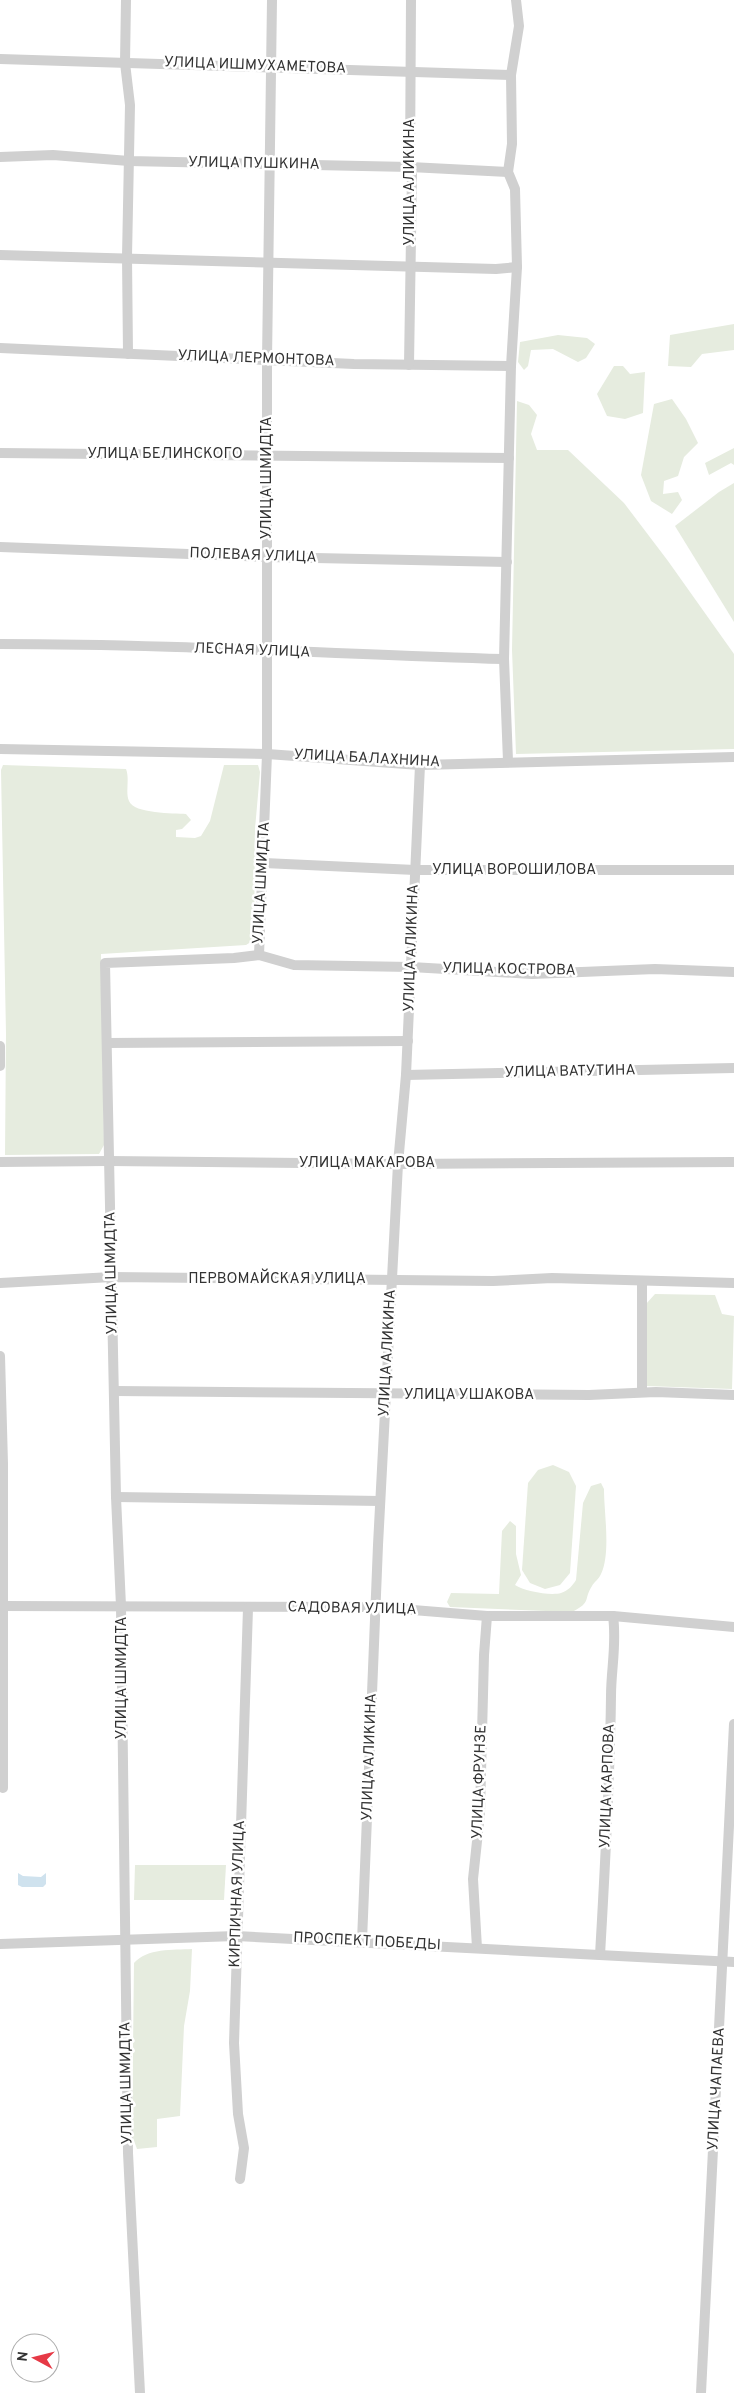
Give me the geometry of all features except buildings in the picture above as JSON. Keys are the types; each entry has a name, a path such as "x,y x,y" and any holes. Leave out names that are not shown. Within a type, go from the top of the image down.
{"street":[{"path":"126,0 125,63 130,105 127,257 128,354"},
{"name":"УЛИЦА ШМИДТА","path":"259,955 267,754 267,360 272,0"},
{"name":"УЛИЦА АЛИКИНА","path":"409,364 412,173 410,167 411,0"},
{"path":"508,761 504,659 511,366 517,267 515,189 508,172 512,144 511,76 519,26 516,0"},
{"name":"УЛИЦА ИШМУХАМЕТОВА","path":"0,59 411,71 511,76"},
{"name":"УЛИЦА ПУШКИНА","path":"0,157 53,155 129,162 410,167 508,172"},
{"path":"0,255 127,257 496,269 517,267"},
{"name":"УЛИЦА ЛЕРМОНТОВА","path":"0,348 267,360 511,366"},
{"name":"УЛИЦА БЕЛИНСКОГО","path":"0,453 510,458"},
{"name":"ПОЛЕВАЯ УЛИЦА","path":"0,547 267,557 507,562"},
{"name":"ЛЕСНАЯ УЛИЦА","path":"0,644 266,650 329,654 504,659"},
{"name":"УЛИЦА БАЛАХНИНА","path":"0,749 267,754 420,764 734,756"},
{"name":"УЛИЦА АЛИКИНА","path":"362,1941 380,1501 398,1164 408,1041 420,764"},
{"name":"УЛИЦА ВОРОШИЛОВА","path":"264,863 415,870 734,870"},
{"name":"УЛИЦА КОСТРОВА","path":"105,963 234,958 259,955 294,965 411,967 532,974 655,969 734,972"},
{"name":"УЛИЦА ШМИДТА","path":"105,963 116,1497 122,1606 124,1940 128,2153 140,2393"},
{"path":"107,1043 408,1041"},
{"path":"0,1046 0,1066"},
{"name":"УЛИЦА ВАТУТИНА","path":"406,1075 734,1068"},
{"name":"УЛИЦА МАКАРОВА","path":"0,1162 109,1161 398,1164 734,1162"},
{"name":"ПЕРВОМАЙСКАЯ УЛИЦА","path":"0,1283 112,1277 734,1283"},
{"path":"642,1281 642,1392"},
{"path":"0,1356 3,1788"},
{"name":"УЛИЦА УШАКОВА","path":"115,1391 589,1395 642,1392 734,1395"},
{"path":"116,1497 380,1501"},
{"name":"САДОВАЯ УЛИЦА","path":"2,1606 248,1608 376,1606 487,1616 613,1616 734,1627"},
{"name":"КИРПИЧНАЯ УЛИЦА","path":"240,2179 244,2148 238,2114 234,2043 248,1608"},
{"name":"УЛИЦА ФРУНЗЕ","path":"477,1948 473,1879 480,1813 484,1655 487,1616"},
{"name":"УЛИЦА КАРПОВА","path":"600,1955 610,1795 611,1692 616,1636 613,1616"},
{"name":"УЛИЦА ЧАПАЕВА","path":"701,2393 729,1962 734,1724"},
{"name":"ПРОСПЕКТ ПОБЕДЫ","path":"0,1944 236,1936 362,1941 729,1962"}],"shaded area":[{"path":"734,324 734,350 702,354 691,367 668,366 670,335"},
{"path":"558,335 587,338 595,344 586,358 578,362 553,349 531,350 528,366 524,370 518,362 520,342"},
{"path":"614,366 623,366 630,374 645,372 643,413 625,419 607,416 597,394"},
{"path":"672,399 686,419 698,443 684,457 678,476 664,481 663,494 678,492 682,500 672,514 651,501 641,475 654,404"},
{"path":"517,401 529,405 537,415 531,434 537,450 568,450 624,503 734,654 734,749 516,754 512,650"},
{"path":"734,448 734,465 731,463 709,475 705,463"},
{"path":"734,483 734,622 675,526 719,492"},
{"path":"3,765 126,769 128,797 132,805 146,811 186,814 191,820 182,829 176,830 176,837 195,838 201,836 210,821 224,765 258,765 260,772 255,829 254,940 246,945 101,954 104,1145 99,1154 5,1155 6,1034 1,770"},
{"path":"655,1294 715,1295 722,1314 734,1316 732,1389 646,1386 646,1304"},
{"path":"553,1465 569,1472 576,1486 570,1573 560,1585 545,1589 530,1583 522,1570 528,1483 538,1470"},
{"path":"601,1483 604,1489 606,1555 601,1574 589,1591 582,1606 572,1612 450,1607 447,1602 451,1593 499,1594 502,1531 510,1521 516,1526 516,1554 521,1575 515,1585 537,1592 556,1594 572,1586 576,1580 583,1503 591,1486"},
{"path":"135,1865 226,1865 224,1900 134,1900"},
{"path":"192,1949 190,1991 184,2026 180,2116 157,2119 157,2147 137,2149 132,2135 134,1963 139,1958 153,1952"}],"water":[{"path":"18,1873 23,1876 41,1877 46,1873 46,1884 43,1887 22,1887 18,1885"}]}
